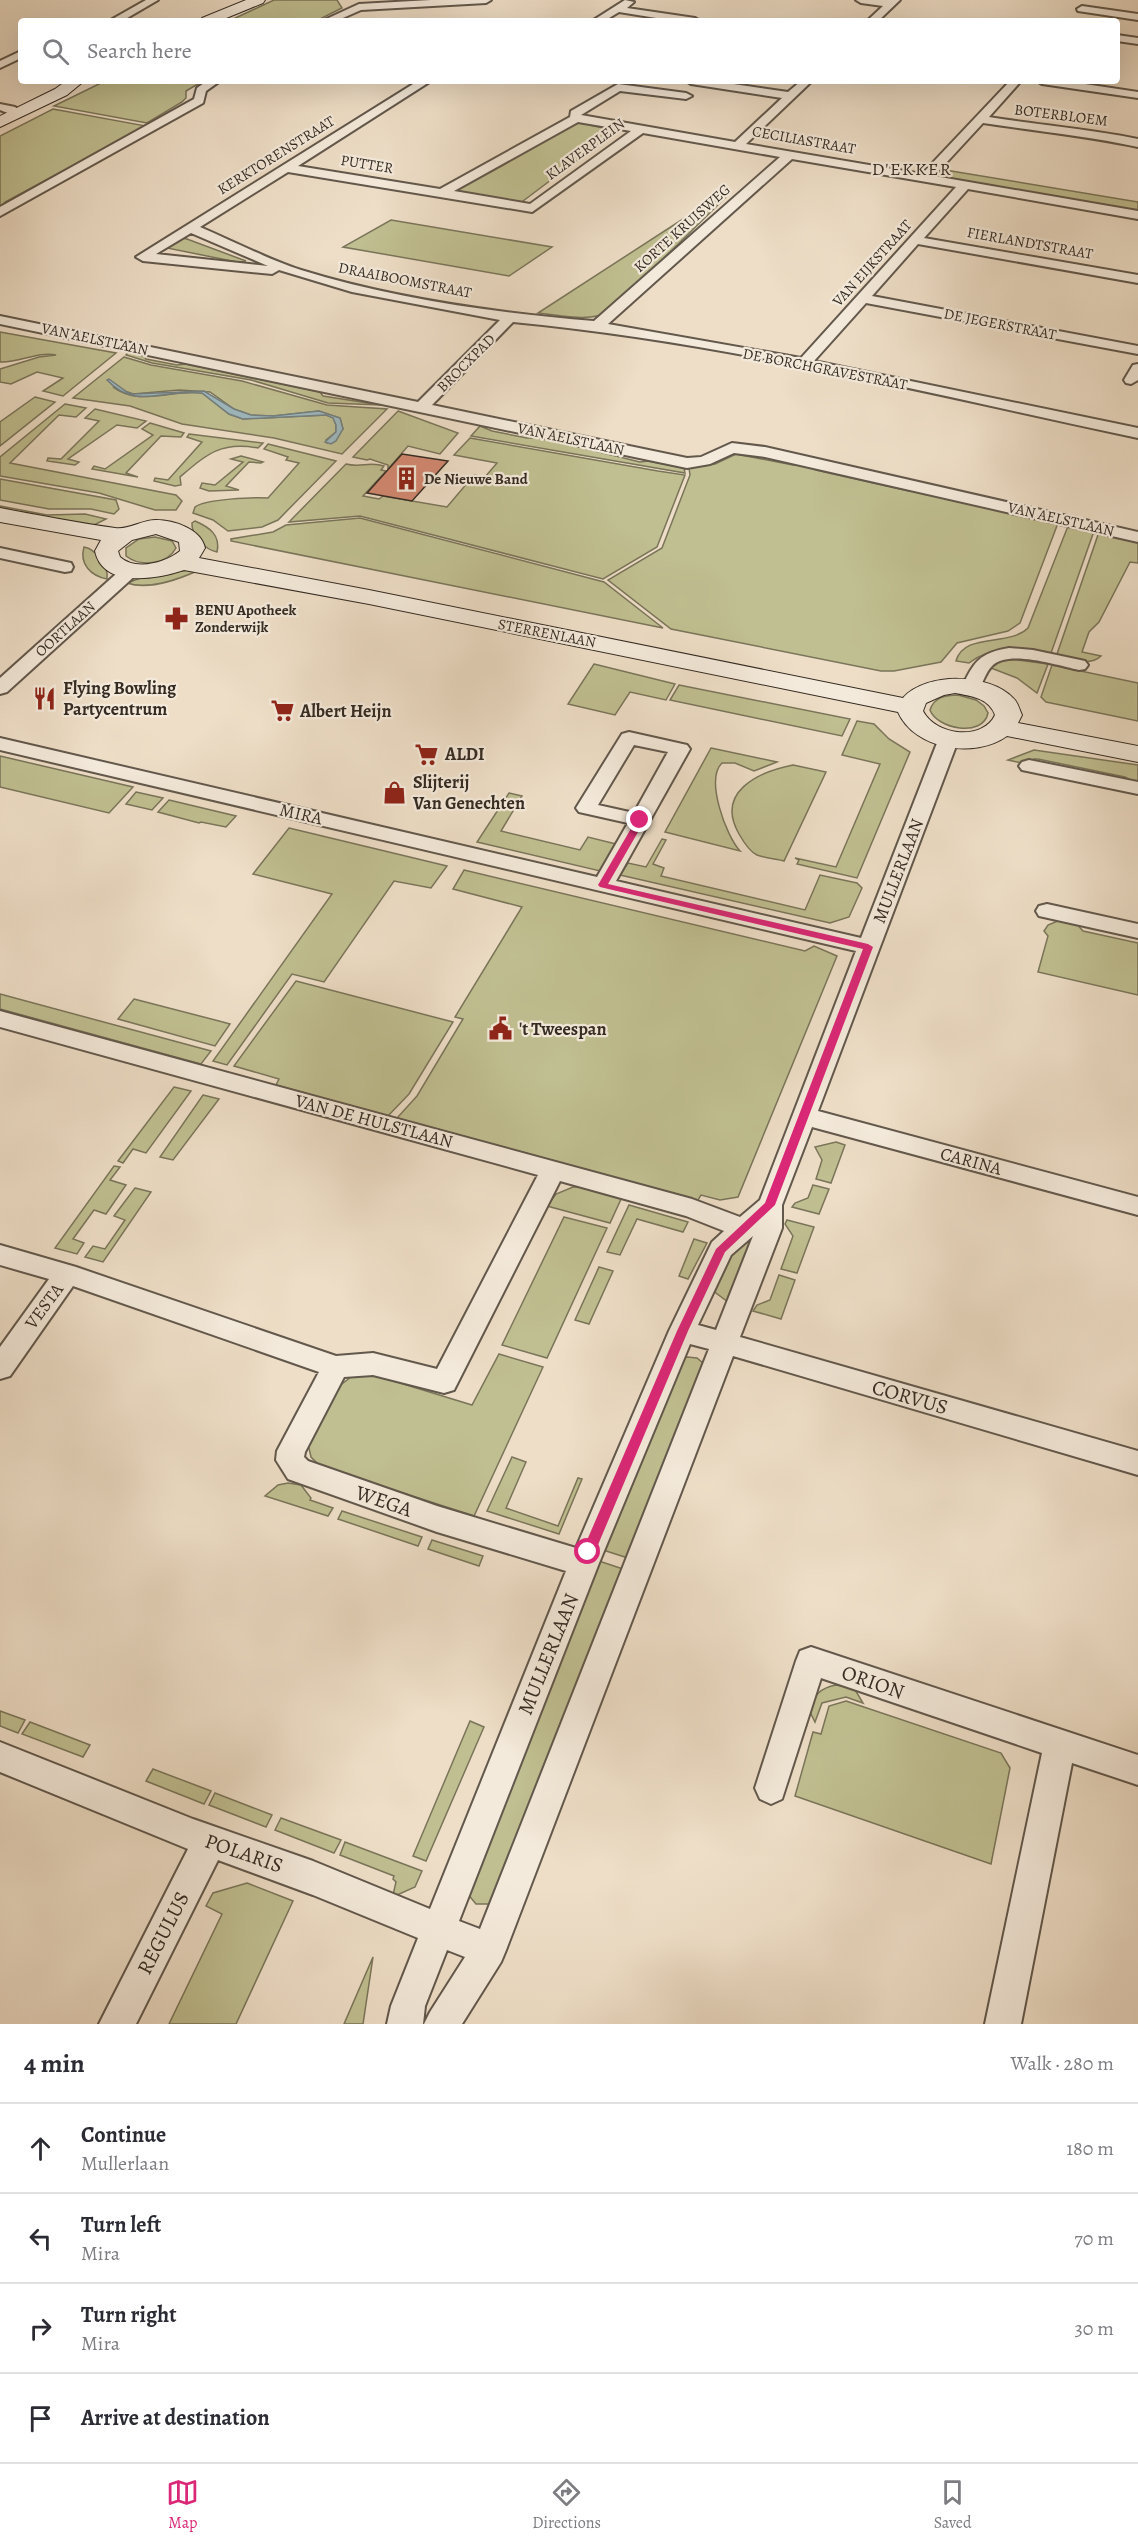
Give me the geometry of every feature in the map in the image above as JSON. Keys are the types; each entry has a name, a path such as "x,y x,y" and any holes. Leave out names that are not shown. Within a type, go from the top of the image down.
{"street":[{"path":"120,18 153,0"},
{"path":"207,18 241,0"},
{"path":"214,18 258,0"},
{"path":"333,18 354,8 417,10 486,0"},
{"path":"602,18 632,0"},
{"path":"861,0 892,2"},
{"path":"875,18 892,2"},
{"path":"1082,8 1138,17"},
{"path":"616,9 675,18"},
{"path":"1120,38 1138,41"},
{"path":"7,47 18,48"},
{"path":"1120,48 1138,51"},
{"path":"0,65 18,56"},
{"path":"0,122 5,112 61,92 71,84"},
{"path":"0,212 199,101 201,90 210,84"},
{"name":"KERKTORENSTRAAT","path":"143,257 421,84"},
{"path":"711,84 791,96"},
{"path":"738,146 804,84"},
{"path":"925,178 942,167 980,119 1013,84"},
{"path":"1063,84 1138,95"},
{"path":"576,118 575,113 618,87 686,96"},
{"name":"KLAVERPLEIN","path":"442,193 576,118 641,129"},
{"name":"BOTERBLOEM","path":"980,119 1067,133 1090,133 1138,143"},
{"name":"KLAVERPLEIN","path":"442,193 532,208 641,129"},
{"name":"CECILIASTRAAT","path":"641,129 1138,215"},
{"name":"KORTE KRUISWEG","path":"597,326 789,155"},
{"name":"PUTTER","path":"287,168 442,193"},
{"name":"VAN EIJKSTRAAT","path":"804,363 965,185"},
{"name":"DRAAIBOOMSTRAAT","path":"190,228 294,272 352,288 510,318"},
{"name":"FIERLANDTSTRAAT","path":"916,240 1138,279"},
{"name":"DRAAIBOOMSTRAAT","path":"143,257 294,272"},
{"name":"DE JEGERSTRAAT","path":"862,298 1138,350"},
{"name":"DE BORCHGRAVESTRAAT","path":"510,318 597,326 804,363 1138,433"},
{"name":"BROCXPAD","path":"421,408 510,318"},
{"name":"VAN AELSTLAAN","path":"0,320 687,463 704,461 732,448 765,452 1138,537"},
{"path":"0,515 114,541"},
{"path":"0,525 114,541"},
{"path":"141,529 170,529 189,536 193,542 187,555 158,570 130,570 112,563 106,552 114,541 141,529"},
{"path":"0,553 64,567"},
{"name":"STERRENLAAN","path":"187,555 225,558 914,702"},
{"name":"OORTLAAN","path":"0,688 130,570"},
{"path":"971,687 980,668 999,654 1017,653 1079,665"},
{"path":"939,686 971,687 999,699 1006,720 995,735 982,739 949,738 921,726 912,714 914,702 925,691 939,686"},
{"path":"1006,720 1038,721 1138,741"},
{"path":"1006,720 1138,754"},
{"path":"603,885 640,820 680,749 629,738 586,807 640,820"},
{"name":"MULLERLAAN","path":"442,2024 489,1950 769,1228 770,1205 949,738"},
{"name":"MIRA","path":"0,744 868,947"},
{"path":"1029,766 1138,788"},
{"path":"1047,910 1138,931"},
{"name":"VAN DE HULSTLAAN","path":"0,1019 692,1208 745,1229"},
{"name":"CARINA","path":"804,1116 1138,1206"},
{"path":"0,1255 67,1274 336,1367 373,1364 444,1382 553,1170"},
{"name":"MULLERLAAN","path":"405,2024 408,2006 584,1563 682,1331 721,1249 770,1205"},
{"name":"VESTA","path":"0,1368 67,1274"},
{"name":"CORVUS","path":"682,1331 1138,1463"},
{"name":"WEGA","path":"336,1367 291,1451 290,1460 298,1470 437,1519 584,1563"},
{"name":"ORION","path":"771,1788 811,1661 1138,1770"},
{"path":"1003,2024 1060,1745"},
{"name":"POLARIS","path":"0,1757 210,1841 313,1878 489,1950"},
{"name":"REGULUS","path":"117,2024 210,1841"}],"shaded area":[{"path":"274,0 337,0 342,8 322,18 235,18"},
{"path":"99,84 198,84 186,91 186,98 182,102 147,123 54,106"},
{"path":"53,109 146,126 69,171 61,172 5,202 0,208 0,136"},
{"path":"574,121 616,131 519,204 455,193 448,189"},
{"path":"933,168 1138,202 1138,212 924,176"},
{"path":"726,197 610,311 593,317 538,313 703,206"},
{"path":"391,220 552,247 509,276 343,247"},
{"path":"178,237 246,261 237,262 162,247"},
{"path":"0,332 116,353 63,396 43,391 63,378 37,372 11,384 0,382 0,369 39,357 56,355 49,354 0,362"},
{"path":"129,352 146,359 177,365 186,364 320,392 323,396 381,405 328,403 251,380 152,363 126,355"},
{"path":"124,357 151,365 242,381 327,405 387,409 342,454 274,438 182,424 130,406 73,398","holes":["113,387 133,394 179,390 210,392 234,409 251,415 273,416 319,411 340,418 343,429 327,443 326,440 336,432 336,425 333,417 326,415 243,419 229,414 202,393 144,397 123,393"]},
{"path":"35,397 55,402 0,446 0,422"},
{"path":"65,404 86,408 76,417 59,415 10,463 176,495 182,501 176,510 155,510 99,493 0,476 0,457"},
{"path":"95,409 146,421 137,428 117,425 68,459 79,462 75,465 47,461 48,458 61,459 99,421 85,418"},
{"path":"398,411 458,433 440,454 408,446 388,469 388,465 370,459 353,457"},
{"path":"150,423 184,433 181,437 161,436 126,473 138,477 92,469 94,466 105,469 153,435 142,429"},
{"path":"480,426 492,431 527,438 542,438 640,462 648,461 684,468 685,473 471,436"},
{"path":"189,434 263,443 258,448 234,446 215,451 180,477 181,485 175,486 154,481 155,478 168,480 202,442 187,437"},
{"path":"470,438 685,475 657,547 603,579 360,516 289,522 346,464 384,466 381,470 386,471 363,496 379,499 383,496 447,507 474,475 485,477 497,463 454,455"},
{"path":"268,444 336,461 278,520 262,527 228,531 213,520 193,513 195,507 200,504 219,500 268,498 299,463 286,460 288,457 264,449"},
{"path":"736,454 793,465 805,465 816,470 909,491 918,490 1058,523 1020,623 1008,631 957,643 941,662 894,671 881,671 671,629 608,580 662,548 690,475 689,468 715,464"},
{"path":"241,456 263,462 249,462 226,486 239,490 209,491 200,488 202,483 215,485 243,462 231,459"},
{"path":"0,479 116,500 119,509 114,514 91,509 49,509 0,500"},
{"path":"0,506 47,515 85,514 106,519 90,527 0,511"},
{"path":"360,518 604,582 663,628 231,541 231,539 273,532 286,525"},
{"path":"195,521 213,532 218,546 217,552 204,545 196,536 192,527"},
{"path":"1068,526 1094,531 1050,656 1008,650 988,653 969,663 956,661 968,646 1020,634 1028,628"},
{"path":"1099,532 1138,541 1138,563 1130,562 1099,622 1089,632 1082,652 1101,656 1085,662 1056,657"},
{"path":"155,537 172,541 176,548 172,554 160,561 146,563 126,556 126,548 139,539"},
{"path":"84,547 89,548 101,559 106,569 107,579 91,572 85,564"},
{"path":"197,571 153,585 127,583 146,576"},
{"path":"1010,659 1048,664 1037,693 1017,678 991,668 1000,661"},
{"path":"594,664 675,684 666,700 630,692 615,715 568,704"},
{"path":"1052,665 1138,683 1138,721 1046,702 1041,697"},
{"path":"679,685 850,719 842,736 670,700"},
{"path":"958,695 976,700 984,706 988,713 978,726 960,728 950,726 934,717 930,710 934,702 945,696"},
{"path":"857,721 874,724 889,739 910,752 857,878 797,864 799,860 795,858 836,867 880,764 842,755"},
{"path":"711,748 777,762 754,771 735,763 722,763 717,771 719,807 729,833 740,851 665,832"},
{"path":"1034,750 1138,765 1138,784 1125,777 1038,759 1034,759 1031,765 1008,760"},
{"path":"0,756 133,787 109,813 0,787"},
{"path":"793,765 826,772 784,861 757,855 739,834 733,819 732,806 736,796 754,779"},
{"path":"136,792 163,798 152,810 126,804"},
{"path":"509,793 522,796 501,831 580,850 588,837 616,844 600,871 477,842"},
{"path":"169,800 236,816 226,827 199,823 158,812"},
{"path":"289,828 447,866 431,888 394,881 324,982 292,974 227,1065 213,1061 332,894 253,874"},
{"path":"662,839 666,840 653,864 664,868 661,876 805,910 820,875 857,883 862,888 849,917 830,923 620,875 628,863 646,867"},
{"path":"464,870 805,951 814,946 837,956 738,1197 720,1200 701,1195 698,1200 397,1118 417,1096 463,1019 455,1017 522,907 453,889"},
{"path":"1060,920 1074,921 1083,931 1138,943 1138,995 1038,972 1048,936 1044,931 1048,925"},
{"path":"296,981 453,1022 409,1094 388,1116 276,1085 279,1079 234,1066"},
{"path":"0,994 211,1051 201,1064 0,1009"},
{"path":"134,999 230,1024 215,1046 118,1019"},
{"path":"174,1087 191,1091 146,1153 133,1149 123,1163 118,1161"},
{"path":"203,1095 219,1099 173,1160 160,1157"},
{"path":"836,1142 845,1145 831,1183 816,1179 822,1160 815,1147"},
{"path":"114,1166 120,1167 110,1180 126,1185 106,1214 94,1210 73,1239 84,1243 77,1254 55,1248"},
{"path":"813,1185 829,1189 819,1214 792,1207 795,1203 808,1198"},
{"path":"573,1187 583,1187 622,1197 610,1223 547,1206 556,1194"},
{"path":"135,1188 151,1192 103,1262 85,1257 93,1246 105,1249 125,1220 114,1216"},
{"path":"629,1205 688,1222 683,1232 637,1219 620,1255 607,1252"},
{"path":"564,1217 607,1228 547,1358 502,1345"},
{"path":"787,1220 814,1227 797,1273 781,1269 793,1236 785,1224"},
{"path":"694,1239 707,1243 688,1279 679,1276"},
{"path":"746,1241 750,1244 732,1305 708,1287 717,1267"},
{"path":"599,1267 613,1271 589,1324 575,1320"},
{"path":"779,1275 795,1280 781,1319 753,1311 757,1305 770,1300"},
{"path":"499,1354 543,1367 474,1516 320,1466 311,1457 308,1444 338,1387 351,1377 374,1375 472,1405"},
{"path":"682,1358 697,1358 704,1364 631,1559 603,1550"},
{"path":"512,1457 526,1462 506,1508 558,1526 578,1478 582,1479 559,1534 487,1511"},
{"path":"288,1483 301,1485 311,1498 310,1500 333,1508 328,1516 265,1496 278,1485"},
{"path":"342,1511 422,1537 418,1546 338,1519"},
{"path":"432,1540 483,1556 479,1566 428,1549"},
{"path":"599,1561 626,1570 491,1904 476,1904 467,1893"},
{"path":"836,1685 854,1688 863,1703 846,1697 822,1703 815,1722 809,1710 813,1700 822,1690"},
{"path":"846,1701 1001,1753 1010,1768 991,1864 795,1796 813,1732 821,1734 829,1706"},
{"path":"0,1711 25,1720 18,1733 0,1726"},
{"path":"470,1721 484,1727 426,1861 413,1856"},
{"path":"30,1722 90,1745 83,1757 22,1734"},
{"path":"153,1769 211,1791 204,1804 146,1781"},
{"path":"215,1793 272,1815 266,1827 209,1805"},
{"path":"281,1818 341,1840 334,1853 275,1830"},
{"path":"345,1842 422,1871 415,1887 393,1895 396,1882 393,1879 394,1876 340,1855"},
{"path":"247,1883 293,1901 236,2024 169,2024 222,1914 206,1906 213,1893"},
{"path":"373,1957 363,2024 344,2024"}],"water":[{"path":"109,379 133,394 204,391 234,409 251,415 273,416 319,411 340,418 343,429 336,441 331,444 325,442 336,432 336,425 333,418 326,415 243,419 229,414 202,393 140,396 129,394 118,389 107,380"}],"building":[{"name":"De Nieuwe Band","path":"402,454 448,461 412,501 367,493"}],"place":[{"name":"De Nieuwe Band","path":"406,479"},
{"name":"BENU Apotheek Zonderwijk","path":"177,619"},
{"name":"Flying Bowling Partycentrum","path":"45,698"},
{"name":"Albert Heijn","path":"282,711"},
{"name":"ALDI","path":"427,754"},
{"name":"Slijterij Van Genechten","path":"395,792"},
{"name":"'t Tweespan","path":"501,1029"}],"district":[{"name":"D'EKKER","path":"912,169"}],"route":[{"path":"588,1552 682,1331 721,1249 770,1205 868,947 603,885 640,820"}]}
